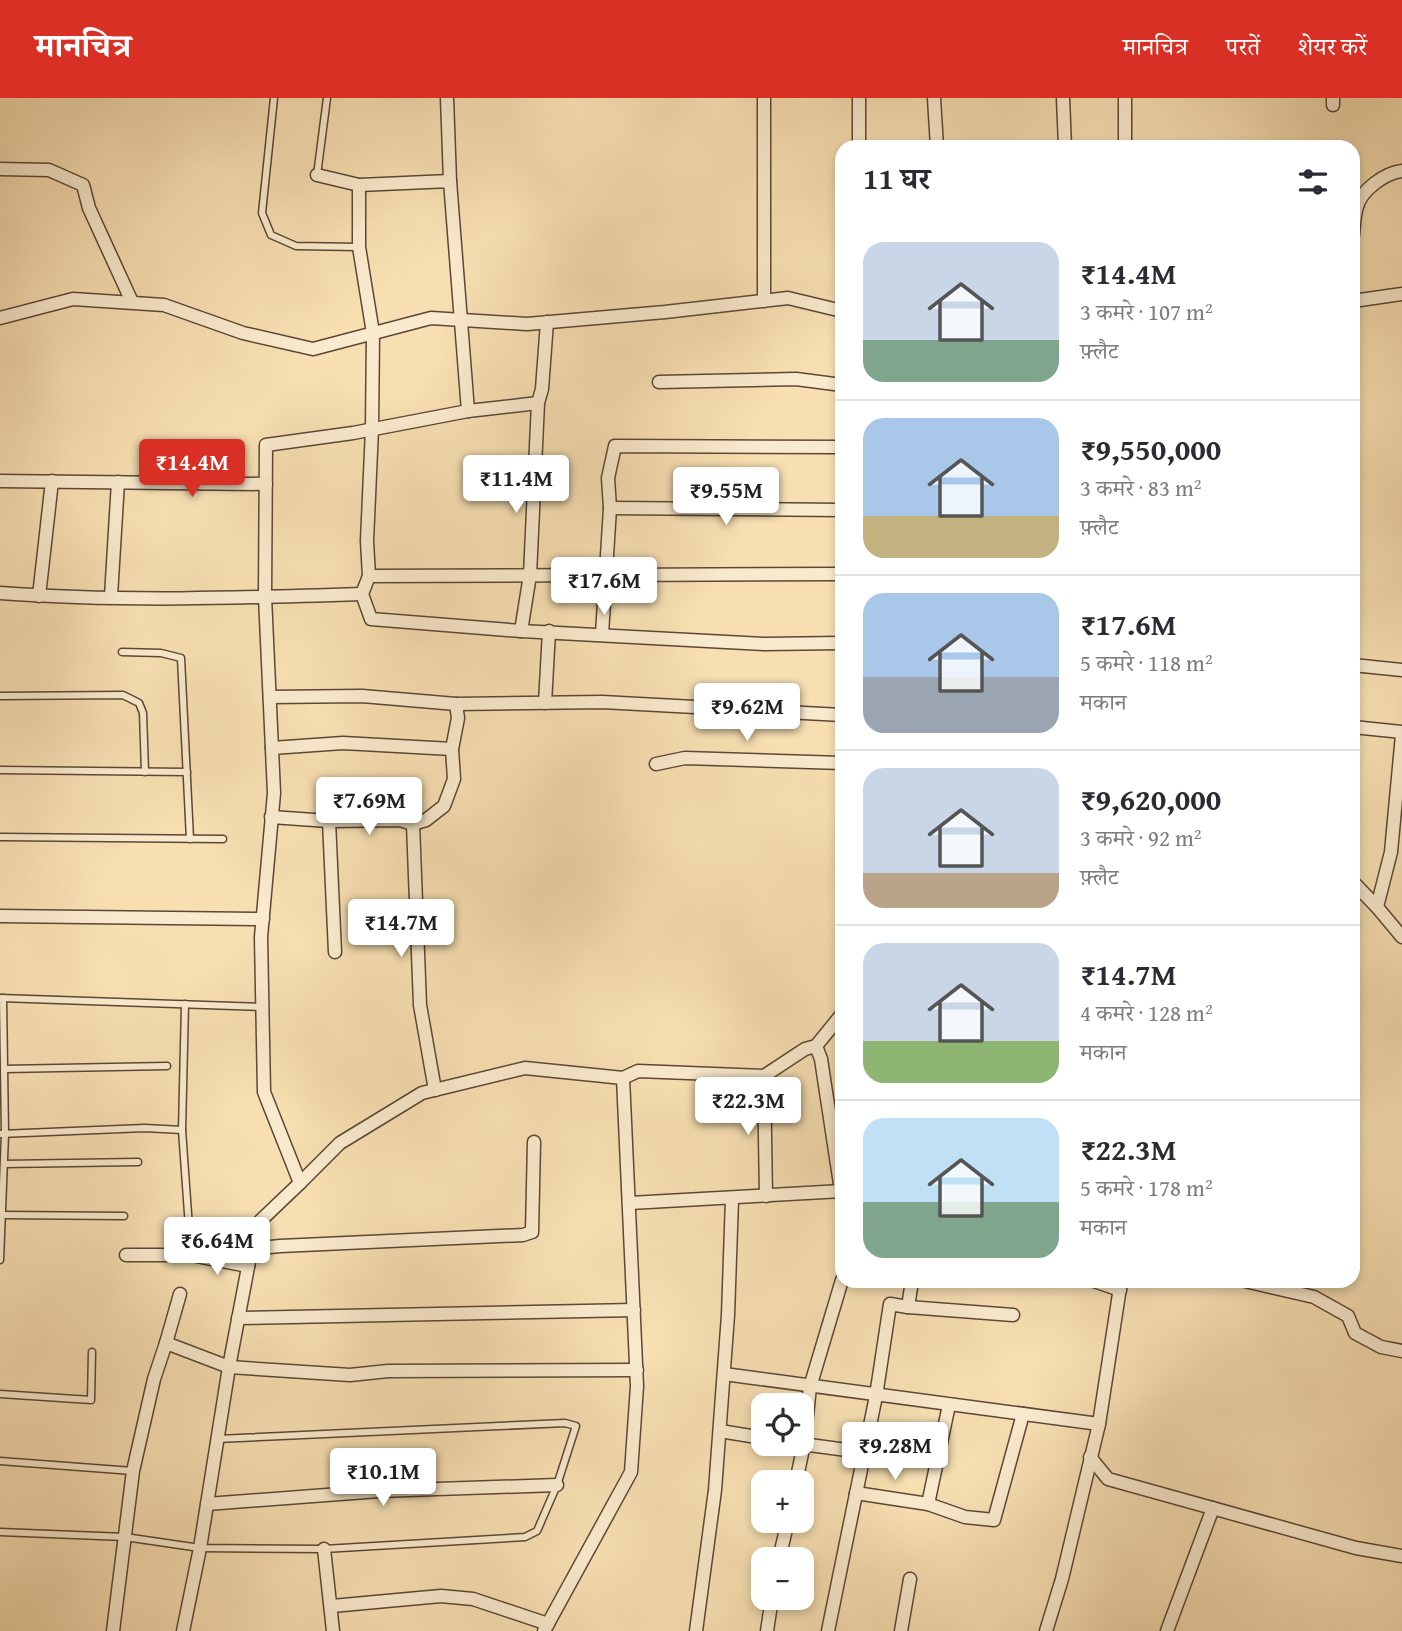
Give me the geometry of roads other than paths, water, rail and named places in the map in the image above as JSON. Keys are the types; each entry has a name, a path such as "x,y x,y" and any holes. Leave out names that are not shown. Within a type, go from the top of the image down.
{"street":[{"path":"447,98 450,181 468,411"},
{"path":"764,98 764,301"},
{"path":"859,98 859,140"},
{"path":"934,98 937,140"},
{"path":"1063,98 1065,140"},
{"path":"1125,98 1125,140"},
{"path":"0,169 49,170 83,185 89,208 132,303"},
{"path":"1360,201 1376,182 1390,172 1402,171"},
{"path":"317,175 359,185 450,181"},
{"path":"359,185 359,247 373,333 367,541 369,576 362,594 371,619 521,631 764,644 835,643"},
{"path":"1360,300 1402,294"},
{"path":"0,318 73,299 164,304 243,333 313,349 431,318 527,324 788,298 835,309"},
{"path":"521,631 530,575 538,402 542,389 547,322"},
{"path":"659,382 796,379 835,384"},
{"path":"300,1184 264,1092 263,919 274,793 265,597 266,445 538,402"},
{"path":"602,634 610,508 608,478 615,446 835,447"},
{"path":"0,481 266,484"},
{"path":"39,596 52,481"},
{"path":"111,596 118,482"},
{"path":"610,508 835,510"},
{"path":"369,576 835,574"},
{"path":"0,593 39,596 265,597 362,594"},
{"path":"545,703 549,631"},
{"path":"1360,665 1402,670"},
{"path":"270,697 362,696 456,704 602,702 835,715"},
{"path":"271,817 329,821 400,820 413,824 426,820 444,806 454,779 452,749 458,718 456,704"},
{"path":"1360,728 1402,733 1391,852 1377,907"},
{"path":"272,748 343,743 452,749"},
{"path":"656,764 685,758 835,762"},
{"path":"329,821 335,952"},
{"path":"413,824 420,1004 435,1090"},
{"path":"1360,890 1402,937"},
{"path":"0,916 263,919"},
{"path":"183,1631 201,1548 229,1367 256,1225 340,1143 422,1093 525,1068 623,1078 638,1071 764,1076 805,1049 816,1046 835,1023"},
{"path":"816,1046 821,1059 835,1153"},
{"path":"764,1076 766,1196"},
{"path":"332,1606 441,1596 473,1599 546,1627 631,1472 637,1370 623,1078"},
{"path":"252,1249 523,1235 532,1232 534,1142"},
{"path":"630,1203 835,1193"},
{"path":"696,1631 720,1431 732,1199"},
{"path":"126,1255 191,1255 248,1266"},
{"path":"809,1393 840,1288"},
{"path":"908,1307 911,1288"},
{"path":"1046,1631 1062,1579 1098,1424 1120,1288"},
{"path":"1275,1288 1314,1297 1348,1316 1355,1333 1381,1347 1402,1351"},
{"path":"113,1631 133,1471 154,1379 180,1294"},
{"path":"828,1631 856,1493 867,1453 890,1304 1013,1315"},
{"path":"238,1318 634,1310"},
{"path":"166,1343 229,1367 350,1375 388,1371 637,1370"},
{"path":"724,1374 1098,1424"},
{"path":"928,1504 949,1405"},
{"path":"856,1493 928,1504 965,1517 994,1520 1023,1414"},
{"path":"720,1431 751,1436"},
{"path":"814,1446 867,1453"},
{"path":"1090,1457 1108,1479 1356,1548 1402,1556"},
{"path":"207,1504 379,1491 556,1485"},
{"path":"1167,1631 1213,1508"},
{"path":"324,1549 327,1592 332,1606 332,1631"},
{"path":"901,1631 910,1578"},
{"path":"767,1631 770,1610"}],"lane":[{"path":"274,98 261,213 271,235 296,246 359,247"},
{"path":"317,175 327,98"},
{"path":"122,652 160,653 181,658 190,839"},
{"path":"0,696 123,695 139,703 143,713 145,772"},
{"path":"0,770 187,772"},
{"path":"0,837 223,839"},
{"path":"0,1260 4,1164 1,998 262,1007"},
{"path":"185,1004 183,1130 191,1255"},
{"path":"4,1069 167,1066"},
{"path":"2,1134 145,1128 183,1130"},
{"path":"4,1164 138,1162"},
{"path":"2,1215 124,1216"},
{"path":"0,1394 91,1400 92,1352"},
{"path":"0,1532 125,1537 201,1548 324,1549 525,1537 537,1531 576,1426 565,1423 218,1439"},
{"path":"0,1461 133,1471"}]}
